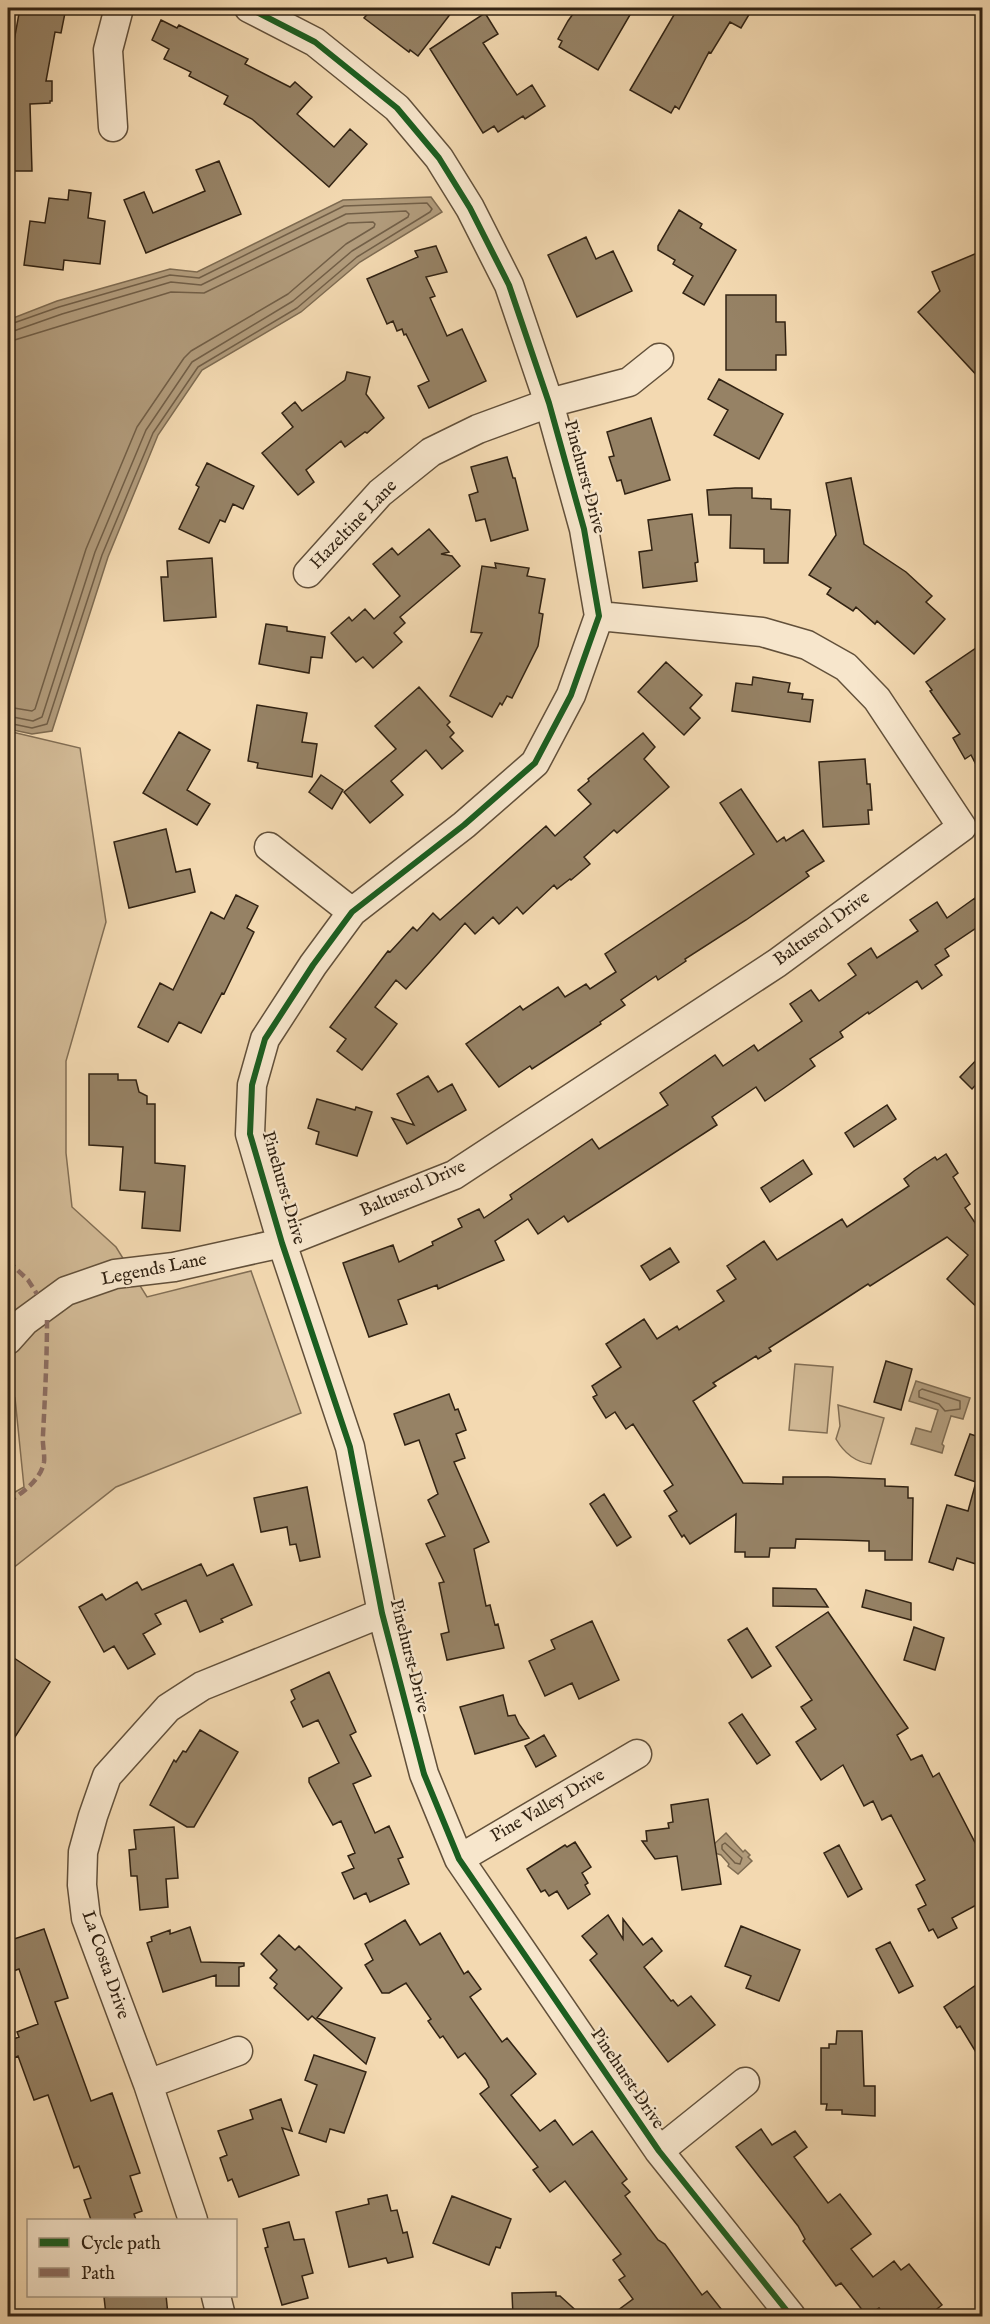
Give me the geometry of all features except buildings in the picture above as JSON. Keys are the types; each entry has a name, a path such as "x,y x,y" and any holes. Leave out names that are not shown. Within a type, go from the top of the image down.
{"street":[{"path":"113,127 108,50 118,8"},
{"name":"Pinehurst Drive","path":"249,8 315,42 397,108 439,158 470,208 509,285 549,404 584,529 598,616 571,695 535,763 464,825 352,912 312,964 265,1039 252,1085 250,1134 282,1243 350,1447 382,1613 424,1774 459,1858 659,2151 791,2316"},
{"name":"Hazeltine Lane","path":"308,573 380,493 431,453 478,429 549,404 629,382 659,358"},
{"name":"Baltusrol Drive","path":"282,1243 454,1175 777,963 962,827 877,699 846,667 817,650 762,632 598,616"},
{"path":"269,847 352,912"},
{"name":"Legends Lane","path":"8,1340 25,1321 66,1291 115,1274 174,1267 282,1243"},
{"name":"La Costa Drive","path":"193,2219 148,2084 86,1918 82,1885 83,1852 93,1816 107,1776 168,1708 202,1686 382,1613"},
{"name":"Pine Valley Drive","path":"459,1858 637,1754"},
{"path":"148,2084 238,2051"},
{"path":"659,2151 745,2082"},
{"path":"216,2297 221,2316"}],"shaded area":[{"path":"8,731 80,748 106,922 66,1061 66,1153 72,1207 116,1247 147,1297 251,1271 301,1413 116,1487 8,1572 8,1496 24,1487 15,1398 8,1386"},
{"path":"795,1364 833,1367 827,1433 789,1430"},
{"path":"838,1405 884,1418 871,1464 850,1456 836,1439 840,1426"}],"water":[{"path":"431,197 442,212 360,262 301,312 202,370 158,435 108,557 52,731 32,734 8,729 8,320 57,301 170,269 197,272 343,200"},
{"path":"916,1381 970,1398 963,1419 951,1416 942,1444 944,1446 942,1453 911,1444 916,1428 931,1432 938,1410 909,1401"},
{"path":"726,1833 743,1852 745,1850 750,1855 748,1857 752,1861 738,1874 728,1866 729,1864 721,1855 712,1852 712,1846"}],"marked path":[{"path":"8,1261 28,1280 37,1294"},
{"path":"8,1502 35,1480 44,1462 47,1320"}],"cycle path":[{"path":"249,8 315,42 397,108 439,158 470,208 509,285 549,403 584,529 599,616 571,695 535,763 464,825 352,912 313,965 265,1039 252,1085 250,1134 282,1243 350,1447 382,1613 424,1774 459,1859 659,2151 791,2316"}]}
